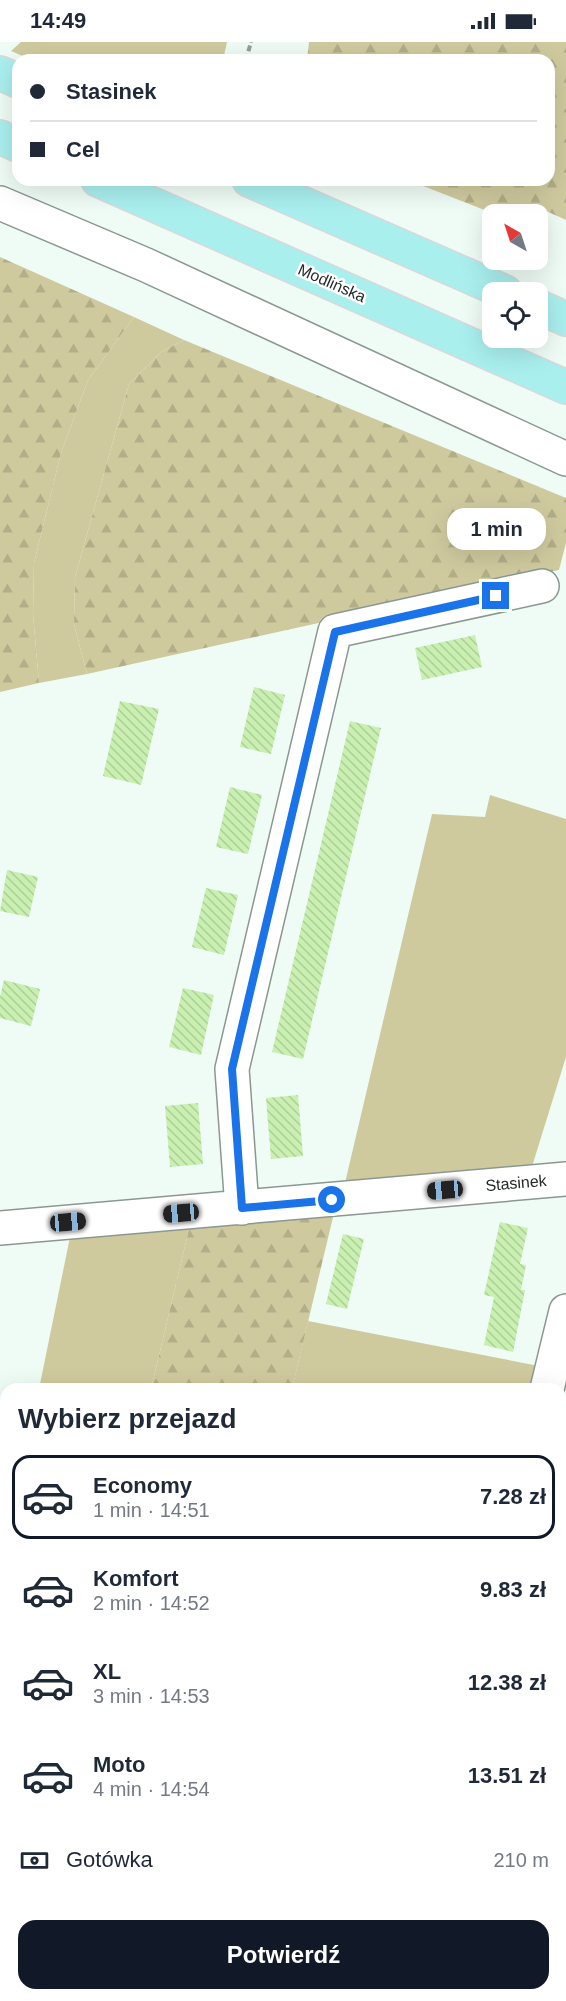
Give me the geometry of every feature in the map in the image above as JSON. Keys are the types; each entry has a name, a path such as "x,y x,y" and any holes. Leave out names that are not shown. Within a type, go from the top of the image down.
{"main road":[{"name":"Modlińska","path":"112,186 566,387"},
{"path":"263,186 482,282"},
{"path":"548,311 566,319"}],"street":[{"path":"0,203 146,265 566,459"},
{"path":"242,1208 232,1069 335,632 542,586"},
{"name":"Stasinek","path":"0,1228 566,1179"},
{"path":"549,1383 566,1311"}],"green space":[{"path":"21,42 227,42 224,54 18,54 11,51"},
{"path":"309,42 566,42 566,220 548,212 548,204 482,204 482,209 423,186 555,186 555,54 308,54"},
{"path":"0,257 134,317 88,380 61,453 34,563 33,614 39,683 0,692"},
{"path":"134,317 184,340 161,352 129,384 75,577 74,624 87,674 39,683 33,614 34,563 61,453 88,380"},
{"path":"184,340 566,498 566,543 559,570 87,674 74,624 75,577 129,384 161,352"},
{"path":"490,795 566,819 566,1057 530,1173 344,1187 432,814 485,817"},
{"path":"334,1213 293,1383 152,1383 190,1225"},
{"path":"190,1225 152,1383 40,1383 70,1237"},
{"path":"308,1321 539,1366 535,1383 293,1383"}],"building":[{"path":"475,635 482,667 422,680 415,648"},
{"path":"254,687 285,695 271,754 240,747"},
{"path":"120,701 159,709 141,785 103,776"},
{"path":"350,721 381,728 303,1059 272,1052"},
{"path":"230,787 262,795 248,854 216,847"},
{"path":"7,870 38,877 29,917 0,911"},
{"path":"206,888 238,895 224,955 192,947"},
{"path":"4,980 40,989 31,1026 0,1018 0,997"},
{"path":"183,988 214,995 201,1055 169,1047"},
{"path":"298,1095 303,1156 271,1159 266,1098"},
{"path":"198,1103 203,1164 170,1167 165,1106"},
{"path":"500,1222 528,1228 520,1264 526,1265 521,1290 525,1290 513,1352 484,1345 494,1297 484,1295"},
{"path":"343,1234 364,1239 347,1309 326,1304"}],"route":[{"path":"332,1200 242,1208 232,1069 335,632 496,596"}]}
